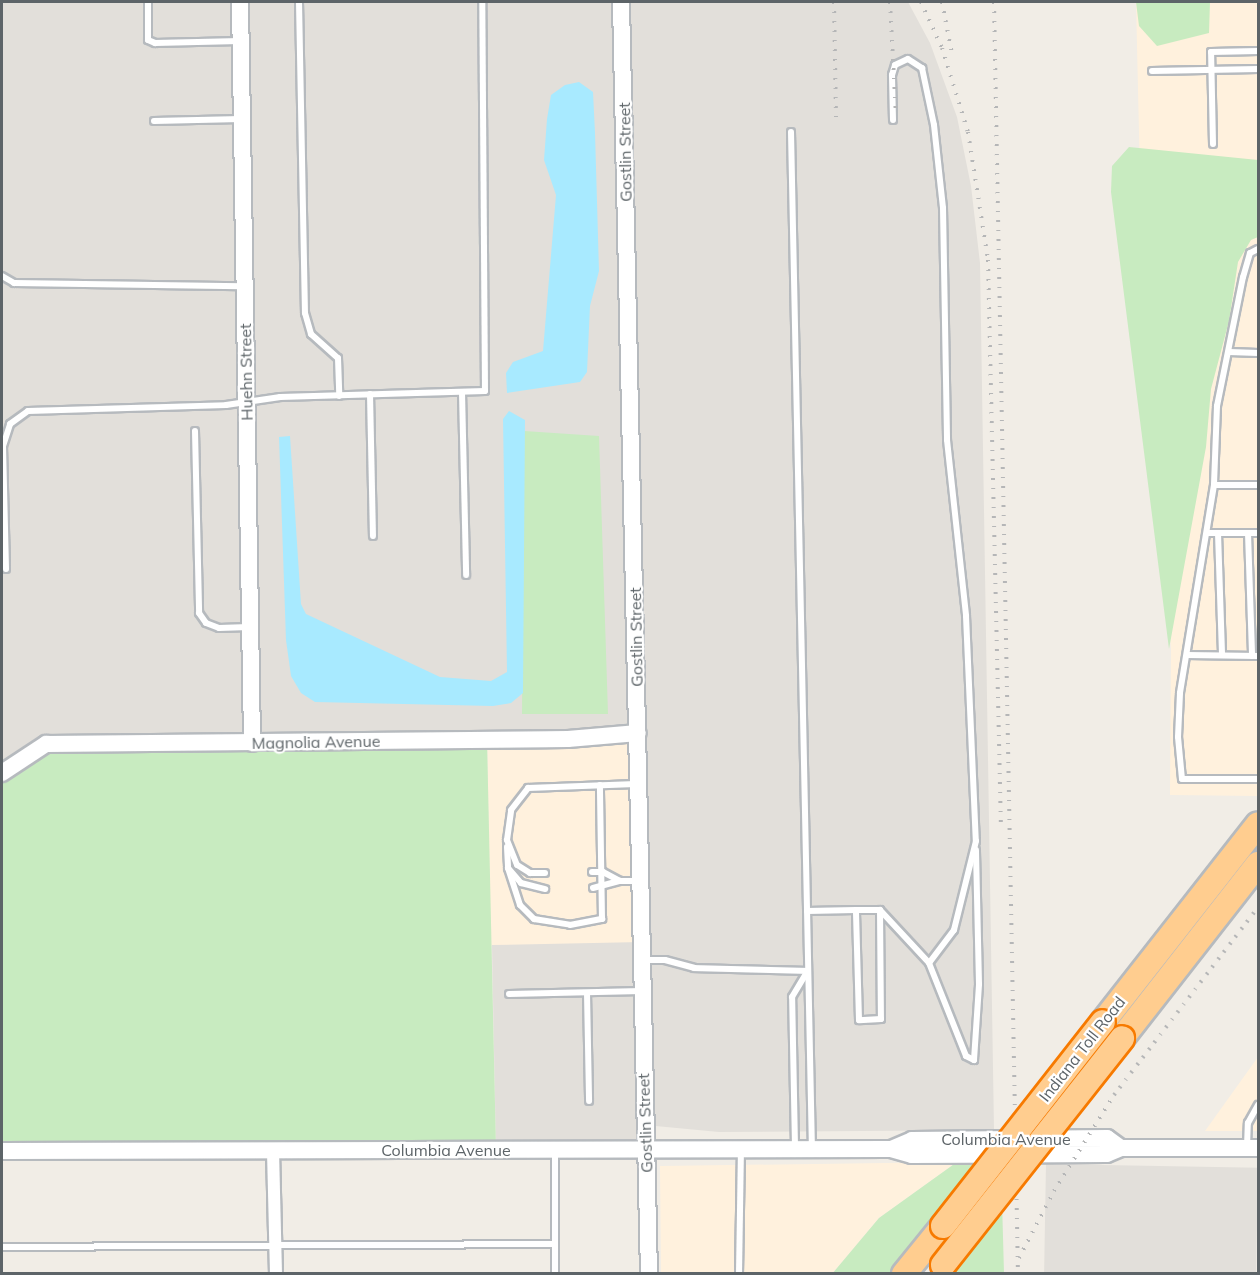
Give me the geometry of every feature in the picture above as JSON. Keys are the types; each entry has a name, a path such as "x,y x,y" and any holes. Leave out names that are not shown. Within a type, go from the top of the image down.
{"highway":[{"name":"Indiana Toll Road","path":"904,1274 1258,824"},
{"name":"Indiana Toll Road","path":"940,1269 1258,864"}],"street":[{"name":"Huehn Street","path":"240,2 252,743"},
{"name":"Gostlin Street","path":"621,2 649,1274"},
{"name":"Magnolia Avenue","path":"2,773 46,744 568,740 638,733"},
{"name":"Columbia Avenue","path":"2,1151 891,1149 912,1140 1086,1138 1107,1138 1121,1148 1253,1148"},
{"path":"273,1151 276,1274"}],"lane":[{"path":"148,2 148,40 155,43 240,40"},
{"path":"299,2 304,313 311,334 338,358 339,396"},
{"path":"6,569 3,446 10,424 28,411 246,402 370,394 485,391 482,2"},
{"path":"1213,144 1211,52 1258,51"},
{"path":"807,911 880,910 929,963 966,1056 974,1060 979,984 976,841 966,616 947,440 942,208 934,125 922,68 908,59 895,65 891,75 893,120"},
{"path":"1152,71 1258,69"},
{"path":"154,121 242,119"},
{"path":"790,132 812,1149"},
{"path":"1258,249 1250,253 1243,277 1217,406 1214,485 1179,704 1182,779 1258,779"},
{"path":"2,276 14,283 245,286"},
{"path":"1229,352 1258,353"},
{"path":"462,392 466,575"},
{"path":"370,394 373,536"},
{"path":"195,431 200,613 206,623 219,628 250,627"},
{"path":"1214,485 1258,485"},
{"path":"1207,533 1258,533"},
{"path":"1218,533 1222,655"},
{"path":"1187,655 1255,656 1248,533"},
{"path":"600,785 602,919 570,925 534,919 520,905 508,868 507,840 511,810 528,788 600,785 639,784"},
{"path":"507,840 517,865 530,873 545,873"},
{"path":"929,963 954,930 976,841"},
{"path":"508,868 521,883 545,889"},
{"path":"592,872 603,872 620,881"},
{"path":"593,888 603,888 620,881 641,881"},
{"path":"856,910 859,1020 880,1019 880,910"},
{"path":"642,960 665,960 694,968 807,971"},
{"path":"795,1149 792,997 807,971"},
{"path":"509,994 643,991"},
{"path":"587,993 589,1101"},
{"path":"1253,1148 1248,1123 1258,1105"},
{"path":"555,1150 555,1274"},
{"path":"739,1274 741,1150"},
{"path":"2,1247 555,1244"}],"shaded area":[{"path":"2,2 908,2 930,43 957,117 971,186 980,263 994,1130 719,1132 645,1125 646,1150 496,1150 492,945 642,942 638,733 2,773"},
{"path":"1136,2 1258,2 1258,796 1170,795 1171,649 1142,264"},
{"path":"638,733 642,943 491,946 487,736"},
{"path":"1258,1057 1258,1131 1205,1131"},
{"path":"957,1162 879,1218 832,1274 661,1273 660,1166"},
{"path":"1046,1164 1258,1168 1256,1274 1044,1273"}],"green space":[{"path":"1136,2 1210,2 1209,33 1157,46 1139,26"},
{"path":"1129,147 1258,160 1258,237 1251,240 1238,262 1229,321 1211,389 1206,447 1169,649 1111,192 1112,166"},
{"path":"524,431 599,436 608,714 522,714"},
{"path":"487,739 496,1150 2,1151 2,773 46,744"},
{"path":"957,1162 1001,1164 1004,1273 943,1273 943,1240 932,1223 889,1273 832,1274 879,1218"}],"water":[{"path":"579,82 593,92 599,271 590,306 587,372 580,382 507,393 506,373 513,362 543,351 556,195 544,160 547,119 551,95 565,85"},
{"path":"509,411 525,420 523,693 511,703 493,706 315,702 301,693 291,676 286,640 279,437 290,436 301,604 306,614 440,677 491,681 507,672 503,419"}],"railway":[{"path":"834,2 836,117"},
{"path":"890,2 896,115"},
{"path":"921,2 942,48 968,132 988,260 1001,828"},
{"path":"942,2 952,54"},
{"path":"994,2 1018,1274"},
{"path":"1019,1258 1054,1191 1114,1095 1258,907"}]}
